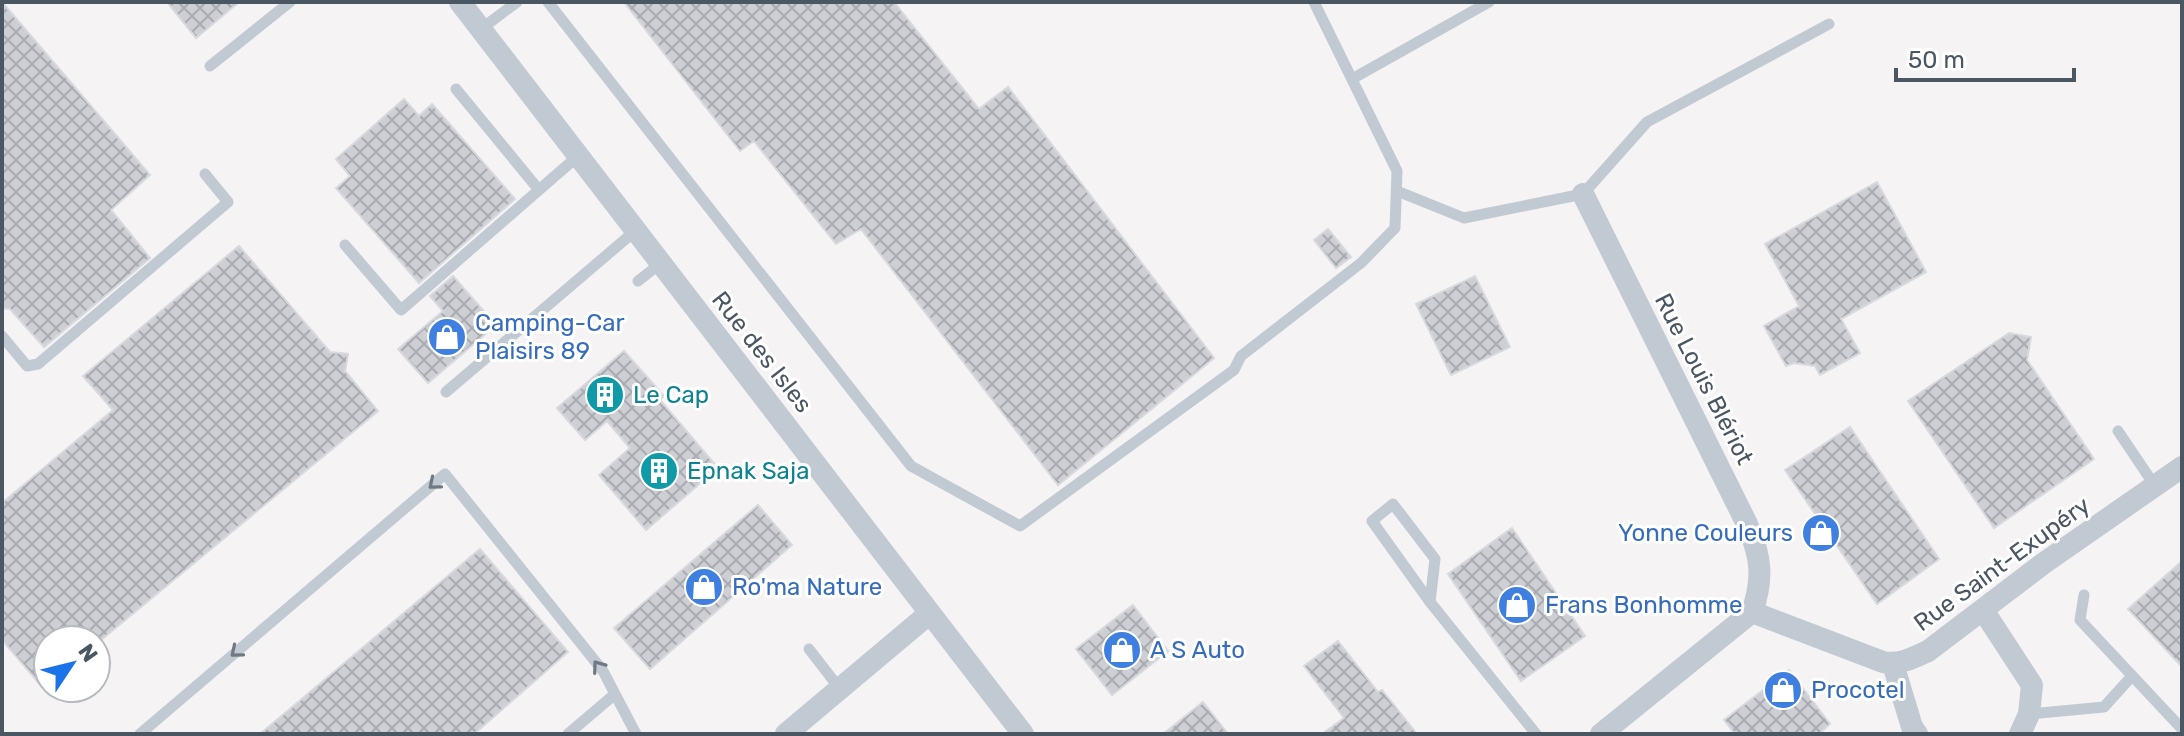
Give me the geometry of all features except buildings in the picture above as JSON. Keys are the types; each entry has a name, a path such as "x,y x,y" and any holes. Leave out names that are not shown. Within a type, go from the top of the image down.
{"street":[{"name":"Rue des Isles","path":"460,2 1023,734"},
{"name":"Rue Louis Blériot","path":"1583,194 1758,550 1755,602"},
{"name":"Rue Saint-Exupéry","path":"1896,674 2044,563 2182,467"},
{"path":"1601,734 1755,602 1896,674 1912,727 1917,734"},
{"path":"1983,610 2032,685 2024,724"},
{"path":"786,734 930,613"}],"lane":[{"path":"210,66 290,2"},
{"path":"481,29 517,2"},
{"path":"548,2 911,466 1020,526 1234,370 1241,356 1361,263 1395,228 1397,171 1314,2"},
{"path":"1352,79 1489,2"},
{"path":"1397,191 1464,218 1583,194 1647,122 1829,24"},
{"path":"456,89 539,190"},
{"path":"345,245 401,310 578,156"},
{"path":"2,336 27,366 38,364 228,202 205,174"},
{"path":"446,392 635,231"},
{"path":"638,281 661,263"},
{"path":"2118,431 2155,486"},
{"path":"140,734 445,474 603,671 636,734"},
{"path":"1430,602 1435,559 1393,504 1372,521 1430,602 1536,734"},
{"path":"2084,595 2080,620 2182,729"},
{"path":"809,649 840,689"},
{"path":"2024,724 2104,707 2132,676"},
{"path":"568,734 615,694"}],"place":[{"name":"Camping-Car Plaisirs 89","path":"447,337"},
{"name":"Le Cap","path":"605,395"},
{"name":"Epnak Saja","path":"659,471"},
{"name":"Yonne Couleurs","path":"1821,533"},
{"name":"Ro'ma Nature","path":"704,587"},
{"name":"Frans Bonhomme","path":"1517,605"},
{"name":"A S Auto","path":"1122,650"},
{"name":"Procotel","path":"1783,690"}]}
